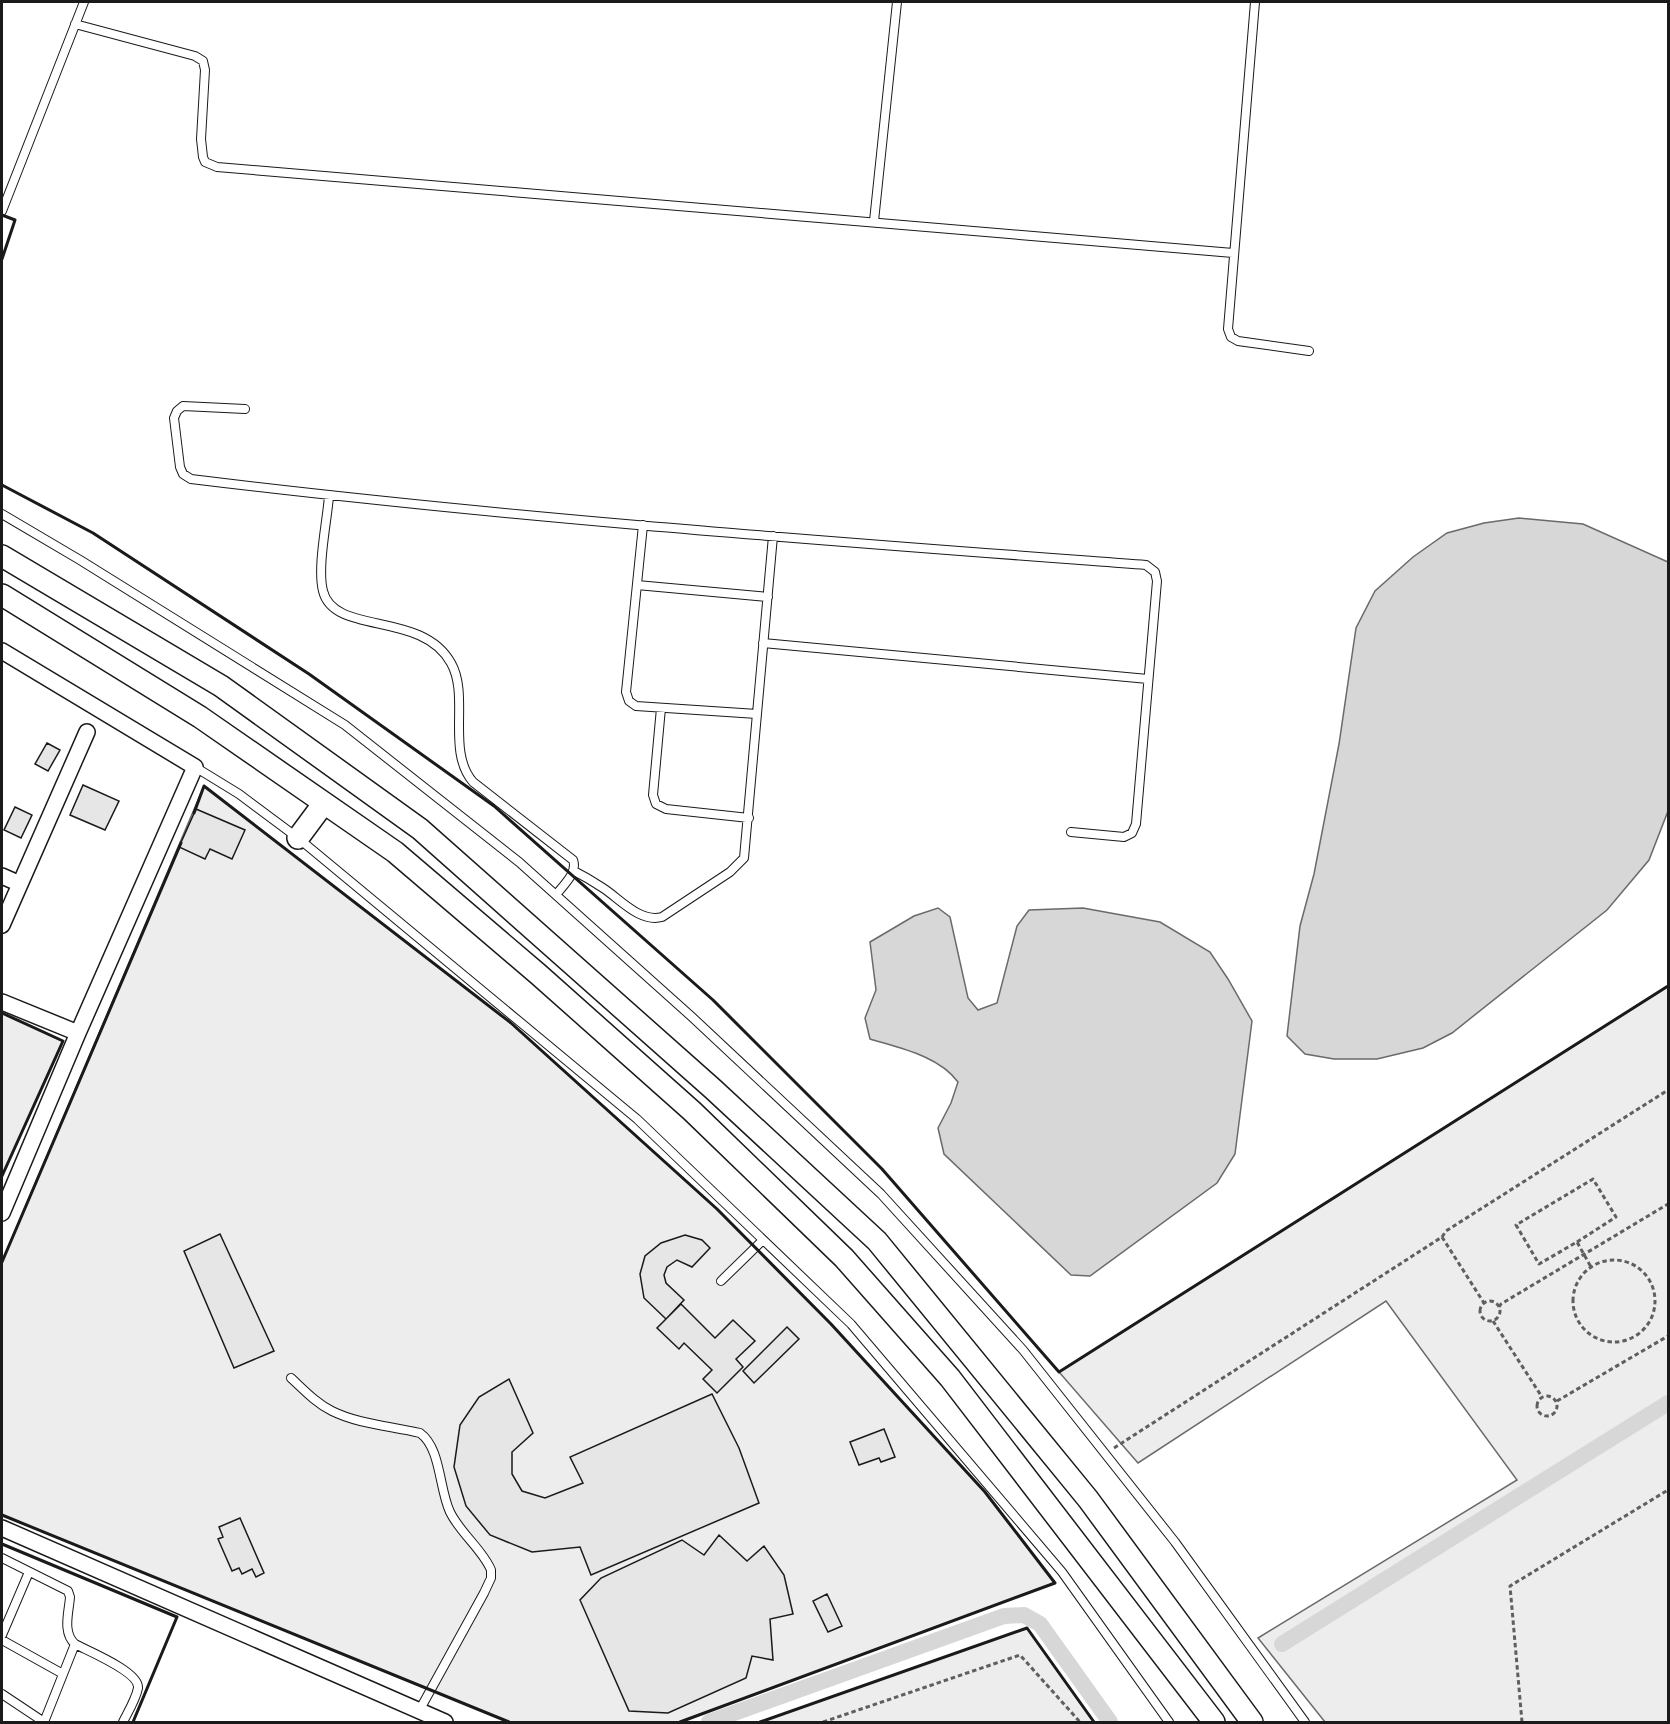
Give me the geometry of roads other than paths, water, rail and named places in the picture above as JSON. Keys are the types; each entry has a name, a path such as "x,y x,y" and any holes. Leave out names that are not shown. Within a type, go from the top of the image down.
{"main road":[{"path":"2,556 221,686 420,829 731,1105 877,1242 1088,1499 1252,1722"},
{"path":"2,595 200,717 395,852 538,974 692,1111 844,1258 950,1378 1214,1722"},
{"path":"298,838 324,803"}],"street":[{"path":"2,651 195,767 2,1213"},
{"path":"2,925 87,732"},
{"path":"2,876 20,884"},
{"path":"2,1002 78,1033"},
{"path":"2,1528 445,1722"}],"lane":[{"path":"2,211 84,2"},
{"path":"874,221 897,2"},
{"path":"1255,2 1228,320 1231,337 1238,341 1309,351"},
{"path":"75,24 195,56 203,62 205,70 201,139 203,157 209,165 217,167 1233,253"},
{"path":"245,409 183,406 177,411 174,418 180,467 183,474 190,479 329,496 643,525 1146,566 1155,572 1157,581 1136,824 1132,833 1124,837 1071,832"},
{"path":"329,496 321,574 326,600 340,614 351,618 412,631 438,647 451,663 456,675 460,750 468,776 573,860 575,864 574,871 555,895"},
{"path":"2,514 345,725 519,862 701,1025 881,1194 1023,1350 1175,1542 1305,1722"},
{"path":"643,525 626,692 629,701 636,706 757,714"},
{"path":"574,871 604,888 633,910 655,919 662,917 739,864 744,858 772,536"},
{"path":"637,585 768,597"},
{"path":"764,643 1148,679"},
{"path":"661,708 653,795 656,804 666,809 748,818"},
{"path":"195,767 239,794 298,838 637,1119 851,1324 1062,1572 1169,1722"},
{"path":"721,1281 763,1240"},
{"path":"291,1378 313,1399 333,1411 347,1417 420,1433 424,1436 434,1455 450,1512 491,1570 491,1578 484,1593 420,1711"},
{"path":"2,1558 68,1591 70,1597 69,1637 75,1644 126,1671 135,1679 138,1684 137,1692 123,1722"},
{"path":"29,1572 2,1638 63,1674"},
{"path":"2,1694 44,1722 75,1644"}],"waterway":[{"path":"1282,1644 1668,1403"},
{"path":"709,1722 1004,1616 1024,1615 1040,1624 1110,1722"}]}
